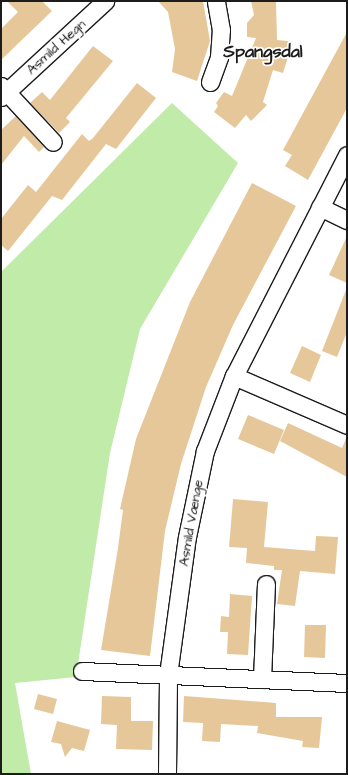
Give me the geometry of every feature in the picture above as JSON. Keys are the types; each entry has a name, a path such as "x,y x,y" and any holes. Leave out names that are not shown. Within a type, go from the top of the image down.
{"street":[{"name":"Asmild Hegn","path":"54,142 3,92 105,1"},
{"path":"210,82 219,57 221,30 216,1"},
{"name":"Asmild Vænge","path":"167,774 168,675 187,536 205,451 234,376 347,155"},
{"path":"320,207 347,220"},
{"path":"234,376 347,425"},
{"path":"262,679 266,584"},
{"path":"82,670 347,683"}],"green space":[{"path":"172,103 238,163 140,329 110,453 76,677 15,683 31,774 1,774 1,272"}],"building":[{"path":"7,1 42,1 52,11 1,60 1,29 18,12"},
{"path":"158,1 203,1 210,41 197,81 172,72 175,49 168,12"},
{"path":"251,1 276,1 277,40 288,41 288,57 283,73 273,70 263,102 267,105 251,121 246,115 235,128 214,112 218,106 216,103 224,92 232,96 256,38 247,37 247,23 254,15"},
{"path":"347,32 347,108 308,180 285,166 292,155 283,150"},
{"path":"93,46 113,61 66,118 70,122 59,133 30,103 42,92 50,100"},
{"path":"137,83 156,98 116,149 106,144 62,200 52,196 8,251 1,245 1,219 28,185 36,192 82,134 89,141 93,138"},
{"path":"16,116 44,147 39,152 24,136 1,165 1,130"},
{"path":"252,183 296,206 233,325 206,387 181,464 165,531 150,656 101,650 118,548 123,510 120,509 136,439 190,302"},
{"path":"347,236 347,283 329,275"},
{"path":"346,290 347,332 337,357 322,351"},
{"path":"302,346 321,355 310,382 290,373"},
{"path":"248,415 284,430 274,454 238,439"},
{"path":"288,423 342,448 347,436 347,477 280,441"},
{"path":"233,499 268,502 264,547 315,551 316,536 338,537 335,574 300,571 295,606 277,604 282,570 274,570 274,566 246,563 247,548 229,547"},
{"path":"230,594 252,596 248,655 227,654 228,632 220,632 221,616 229,617"},
{"path":"305,625 326,625 325,658 304,657"},
{"path":"38,694 57,699 53,714 34,709"},
{"path":"102,696 131,697 131,721 153,721 152,750 116,749 117,725 101,724"},
{"path":"184,696 276,703 276,717 322,717 319,748 302,747 303,741 257,733 258,726 221,724 220,742 202,741 203,723 183,722"},
{"path":"57,721 90,730 84,751 72,748 65,757 61,744 51,742"}],"district":[{"name":"Spangsdal","path":"263,52"}]}
